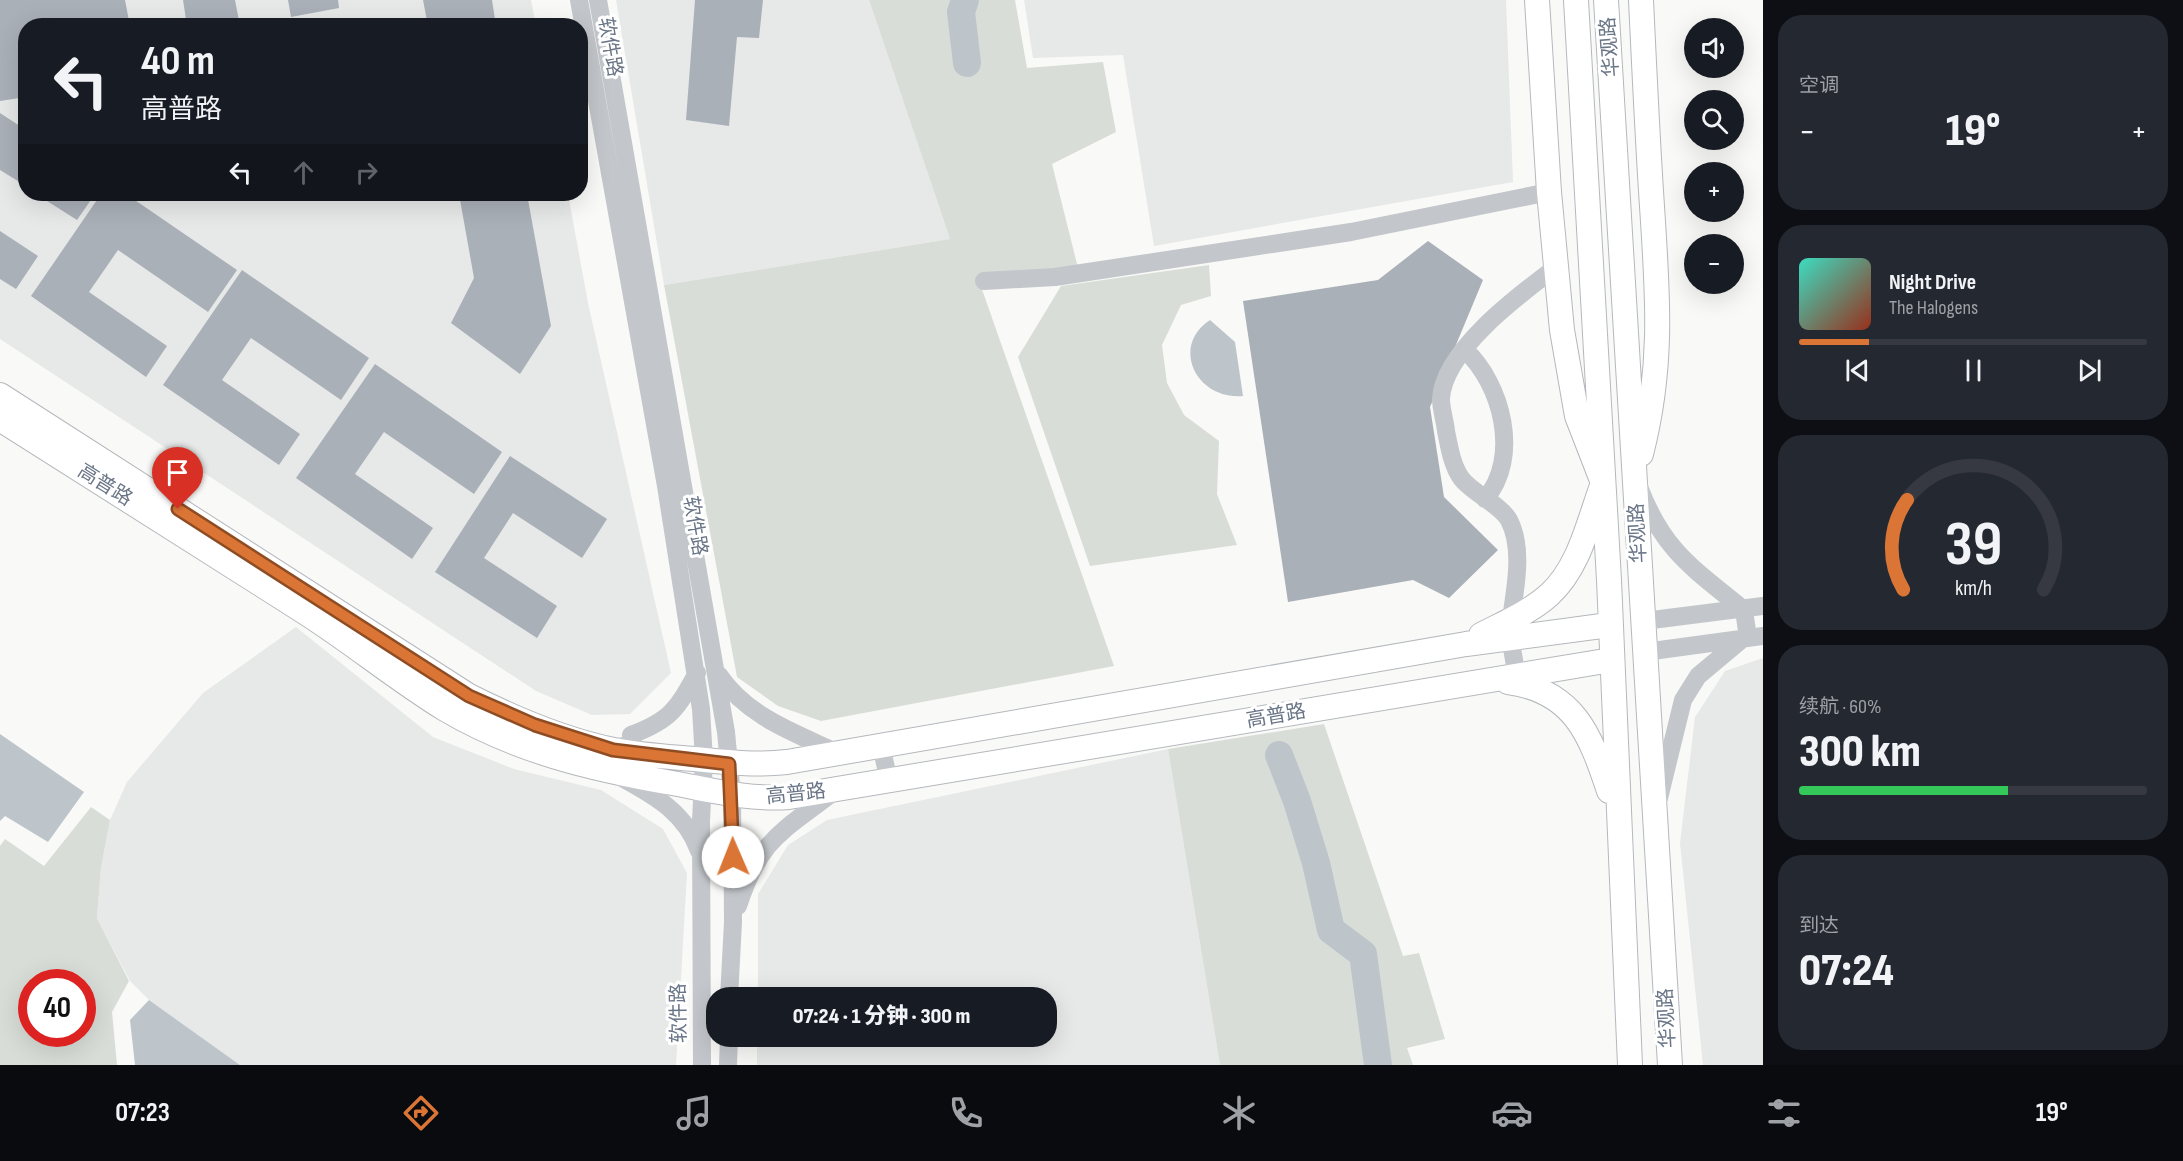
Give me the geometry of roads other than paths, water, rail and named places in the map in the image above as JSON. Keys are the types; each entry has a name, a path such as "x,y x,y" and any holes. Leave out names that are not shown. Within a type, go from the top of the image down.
{"main road":[{"path":"1510,628 1549,596 1565,578 1580,549 1603,483 1584,436 1570,384 1555,268 1538,0"},
{"name":"华观路","path":"1576,0 1603,483 1630,1065"},
{"name":"华观路","path":"1606,0 1670,1065"},
{"path":"1635,477 1652,411 1658,358 1657,279 1641,0"},
{"name":"高普路","path":"0,395 469,696 612,761 732,795 763,799 836,790 1611,660"},
{"name":"高普路","path":"0,419 340,634 446,710 527,749 612,761 675,759 729,764 787,762 1466,644 1510,628 1609,625"},
{"path":"1481,682 1510,682 1538,690 1566,705 1586,730 1617,817"},
{"path":"1615,756 1651,753"}],"street":[{"name":"软件路","path":"579,0 582,18"},
{"name":"软件路","path":"597,0 716,670 729,764 732,795 733,922 730,987"},
{"name":"软件路","path":"588,51 697,673 704,760 701,856 702,1065"},
{"path":"984,281 1055,277 1351,232 1549,192"},
{"path":"1517,677 1510,628 1516,584 1516,547 1509,519 1461,478 1449,450 1441,398 1453,366 1478,333 1512,300 1555,268"},
{"path":"1465,350 1475,360 1491,387 1503,420 1504,452 1495,488 1485,499"},
{"path":"1635,477 1647,507 1664,538 1684,562 1744,610 1751,638"},
{"path":"1644,621 1763,606"},
{"path":"1645,652 1751,638"},
{"path":"1655,817 1683,700 1698,676 1751,638"},
{"path":"716,670 736,696 764,719 838,753"},
{"path":"697,673 671,715 631,735 633,743 612,761 672,809 695,839 701,856"},
{"path":"881,746 888,781"},
{"path":"733,922 749,874 768,844 836,790"},
{"path":"728,1065 729,1047"}],"waterway":[{"path":"965,0 961,12 967,63"},
{"path":"1279,755 1297,801 1316,863 1331,930 1363,954 1378,1065"}]}
